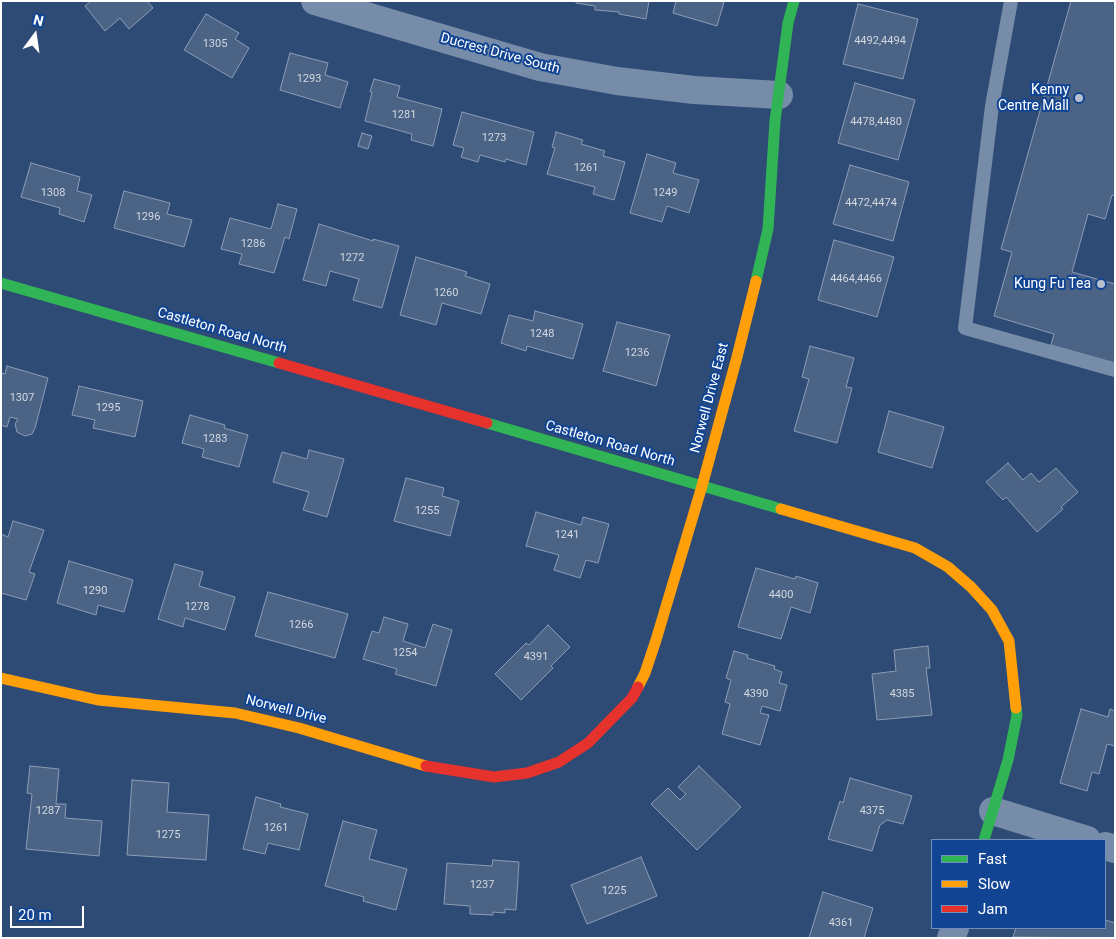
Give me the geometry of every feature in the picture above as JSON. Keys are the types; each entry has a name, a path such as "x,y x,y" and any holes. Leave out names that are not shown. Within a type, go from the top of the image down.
{"street":[{"name":"Ducrest Drive South","path":"315,1 379,10 540,67 617,81 694,90 779,95"},
{"name":"Norwell Drive East","path":"558,762 588,743 632,698 644,673 656,640 702,486 737,357 768,229 775,122 788,23 794,1"},
{"name":"Castleton Road North","path":"1,283 915,548 948,567 971,587 992,610 1008,641 1014,673 1017,715 1008,760 984,839"},
{"name":"Norwell Drive","path":"1,678 98,700 235,712 299,728 429,767 494,777 527,773 558,762"},
{"path":"993,811 1084,839"}],"lane":[{"path":"1011,1 992,106 965,328 1115,370"}],"building":[{"path":"91,1 147,1 153,8 129,29 120,18 105,31 85,6"},
{"path":"576,1 649,1 646,19 619,14 619,12 595,10 595,6 576,3"},
{"path":"676,1 724,2 717,26 673,13"},
{"name":"Kenny Centre Mall","path":"1071,1 1115,1 1115,196 1112,195 1105,219 1088,214 1072,272 1115,284 1115,363 1051,345 1054,334 994,316 1012,252 1001,249"},
{"path":"858,4 918,19 903,79 843,64"},
{"path":"206,14 239,33 235,39 249,48 232,78 184,50"},
{"path":"290,53 328,63 325,75 348,82 340,108 280,90"},
{"path":"374,79 400,86 397,97 442,109 433,146 411,140 412,134 365,121"},
{"path":"855,83 915,100 898,160 838,143"},
{"path":"462,112 534,132 526,165 506,159 505,162 480,155 478,162 461,157 464,148 453,145"},
{"path":"556,132 583,140 581,144 605,151 603,156 625,162 614,200 593,194 595,187 547,174 555,148 552,147"},
{"path":"362,133 372,136 368,149 358,146"},
{"path":"647,154 676,163 673,173 699,180 689,213 667,206 662,222 630,213"},
{"path":"31,163 80,177 77,191 92,195 84,222 59,214 60,208 21,197"},
{"path":"850,165 909,182 893,241 833,224"},
{"path":"124,191 170,203 167,214 192,220 184,247 114,228"},
{"path":"278,204 297,209 289,239 285,237 274,273 239,264 242,254 221,249 230,218 271,229"},
{"path":"319,224 373,241 373,239 399,246 382,308 353,300 359,279 330,271 326,286 303,280"},
{"path":"834,240 894,257 877,317 818,300"},
{"path":"416,257 467,272 465,276 490,284 481,314 442,303 436,325 400,315"},
{"path":"535,311 583,324 573,359 527,346 526,351 501,343 509,315 533,321"},
{"path":"617,322 670,335 656,386 603,371"},
{"path":"810,346 854,358 846,387 852,388 837,443 794,431 809,379 802,377"},
{"path":"7,366 48,378 32,434 25,436 17,432 15,424 18,419 10,417 7,427 1,425 1,373 5,374"},
{"path":"79,386 143,401 135,437 93,428 95,420 72,415"},
{"path":"889,411 944,427 932,468 878,452"},
{"path":"190,415 225,425 224,428 248,435 239,467 202,457 204,449 182,443"},
{"path":"309,450 344,459 327,517 303,510 309,492 273,482 282,452 307,459"},
{"path":"1008,463 1023,480 1031,473 1039,482 1056,468 1078,492 1061,507 1063,509 1037,532 1006,497 1003,500 986,482"},
{"path":"406,478 444,488 442,496 459,501 450,536 394,521"},
{"path":"536,512 581,525 583,517 609,524 598,563 586,560 580,578 554,570 559,555 526,546"},
{"path":"13,521 44,530 29,572 35,574 26,600 1,593 1,534 8,537"},
{"path":"69,561 133,580 124,612 98,605 96,615 57,603"},
{"path":"175,564 203,572 199,586 235,597 225,630 185,618 183,627 158,619"},
{"path":"756,568 795,579 796,576 818,583 810,613 791,607 781,639 738,627"},
{"path":"268,592 348,614 335,658 255,636"},
{"path":"384,617 408,624 403,641 425,648 433,624 452,630 436,686 395,674 397,669 363,659 372,631 379,633"},
{"path":"548,625 570,647 551,666 553,668 521,700 495,674 526,643 529,645"},
{"path":"928,646 930,668 926,668 932,715 877,720 872,674 896,671 894,650"},
{"path":"734,651 748,655 747,658 775,666 774,669 782,672 779,683 787,685 780,711 762,706 760,713 769,715 760,745 722,734 730,704 725,702 731,680 726,678"},
{"path":"1081,709 1108,717 1110,709 1115,711 1115,746 1107,744 1099,774 1092,772 1087,791 1060,783"},
{"path":"30,766 59,769 56,804 66,804 65,818 102,821 99,856 26,849 32,794 27,793"},
{"path":"699,766 741,807 697,850 651,804 668,788 680,800 686,794 678,787"},
{"path":"850,778 912,796 903,824 887,820 880,825 872,851 828,839 840,801 843,803"},
{"path":"132,780 169,783 167,812 209,815 206,860 127,855"},
{"path":"256,797 281,804 280,807 308,814 299,850 268,843 265,854 243,849"},
{"path":"343,821 377,830 369,859 407,869 396,910 363,901 364,897 325,886"},
{"path":"641,857 657,896 587,924 571,885"},
{"path":"493,860 519,862 516,910 505,909 505,913 493,912 493,915 470,914 470,906 444,904 447,863 492,866"},
{"path":"823,892 873,908 864,938 809,938"},
{"path":"1106,920 1115,923 1115,938 1013,937 1016,929 1106,929"}],"traffic: fast":[{"path":"756,281 768,229 775,121 788,23 794,1"},
{"path":"1,283 279,363"},
{"path":"487,423 781,509"},
{"path":"984,839 1008,760 1017,715 1016,708"}],"traffic: slow":[{"path":"638,687 645,673 656,640 702,486 756,281"},
{"path":"781,509 915,548 948,567 971,587 992,610 1009,641 1016,708"},
{"path":"1,678 98,700 235,713 299,728 426,766"}],"traffic: jam":[{"path":"279,363 487,423"},
{"path":"426,766 494,777 527,773 559,762 588,743 632,698 638,687"}],"place":[{"name":"Kenny Centre Mall","path":"1079,98"},
{"name":"Kung Fu Tea","path":"1101,284"}]}
